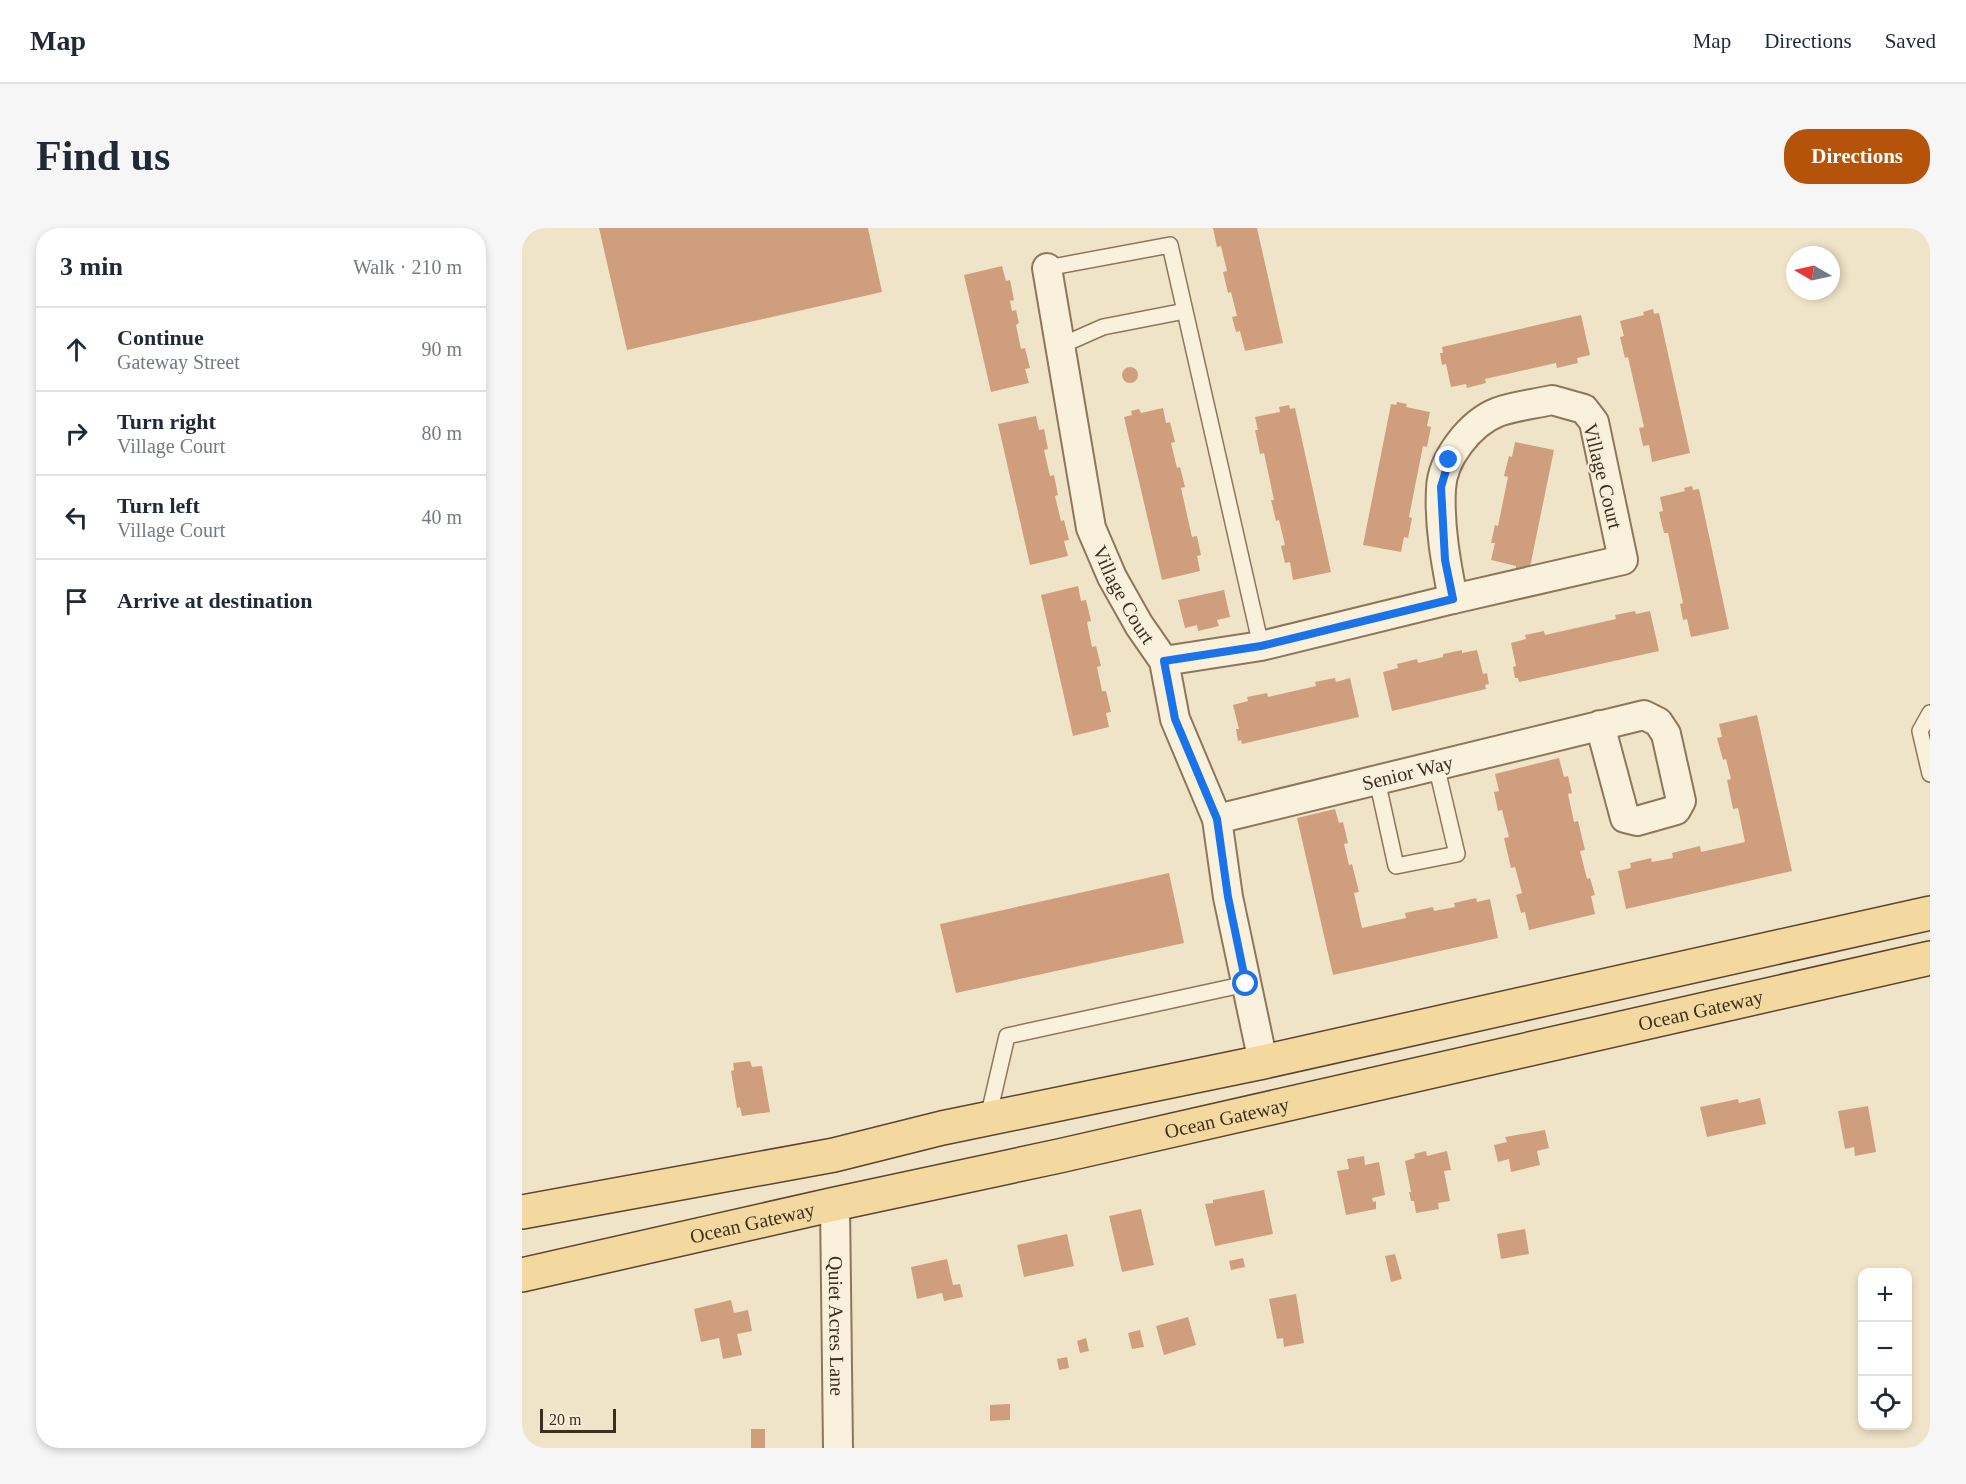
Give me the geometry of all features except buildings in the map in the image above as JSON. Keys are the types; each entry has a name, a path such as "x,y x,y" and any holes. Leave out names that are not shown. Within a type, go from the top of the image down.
{"main road":[{"path":"522,1212 834,1155 942,1128 1263,1062 1930,913"},
{"name":"Ocean Gateway","path":"522,1275 1059,1156 1930,958"}],"street":[{"name":"Village Court","path":"1047,268 1091,528 1112,577 1164,661 1261,646 1623,560 1594,422 1584,409 1552,400 1499,412 1479,422 1463,438 1449,460 1441,487 1445,560 1453,599"},
{"path":"1164,661 1175,719 1217,819 1228,897 1263,1062"},
{"name":"Senior Way","path":"1217,819 1600,726"},
{"name":"Quiet Acres Lane","path":"835,1204 838,1448"}],"lane":[{"path":"1047,268 1170,245 1261,646"},
{"path":"1060,346 1103,327 1185,311"},
{"path":"1930,713 1920,731 1930,774"},
{"path":"1377,780 1396,867 1457,854 1436,765"},
{"path":"988,1118 1006,1036 1246,984"}],"route":[{"path":"1246,984 1228,897 1217,819 1175,719 1164,661 1261,646 1453,599 1445,560 1442,523 1441,487 1449,460"}]}
